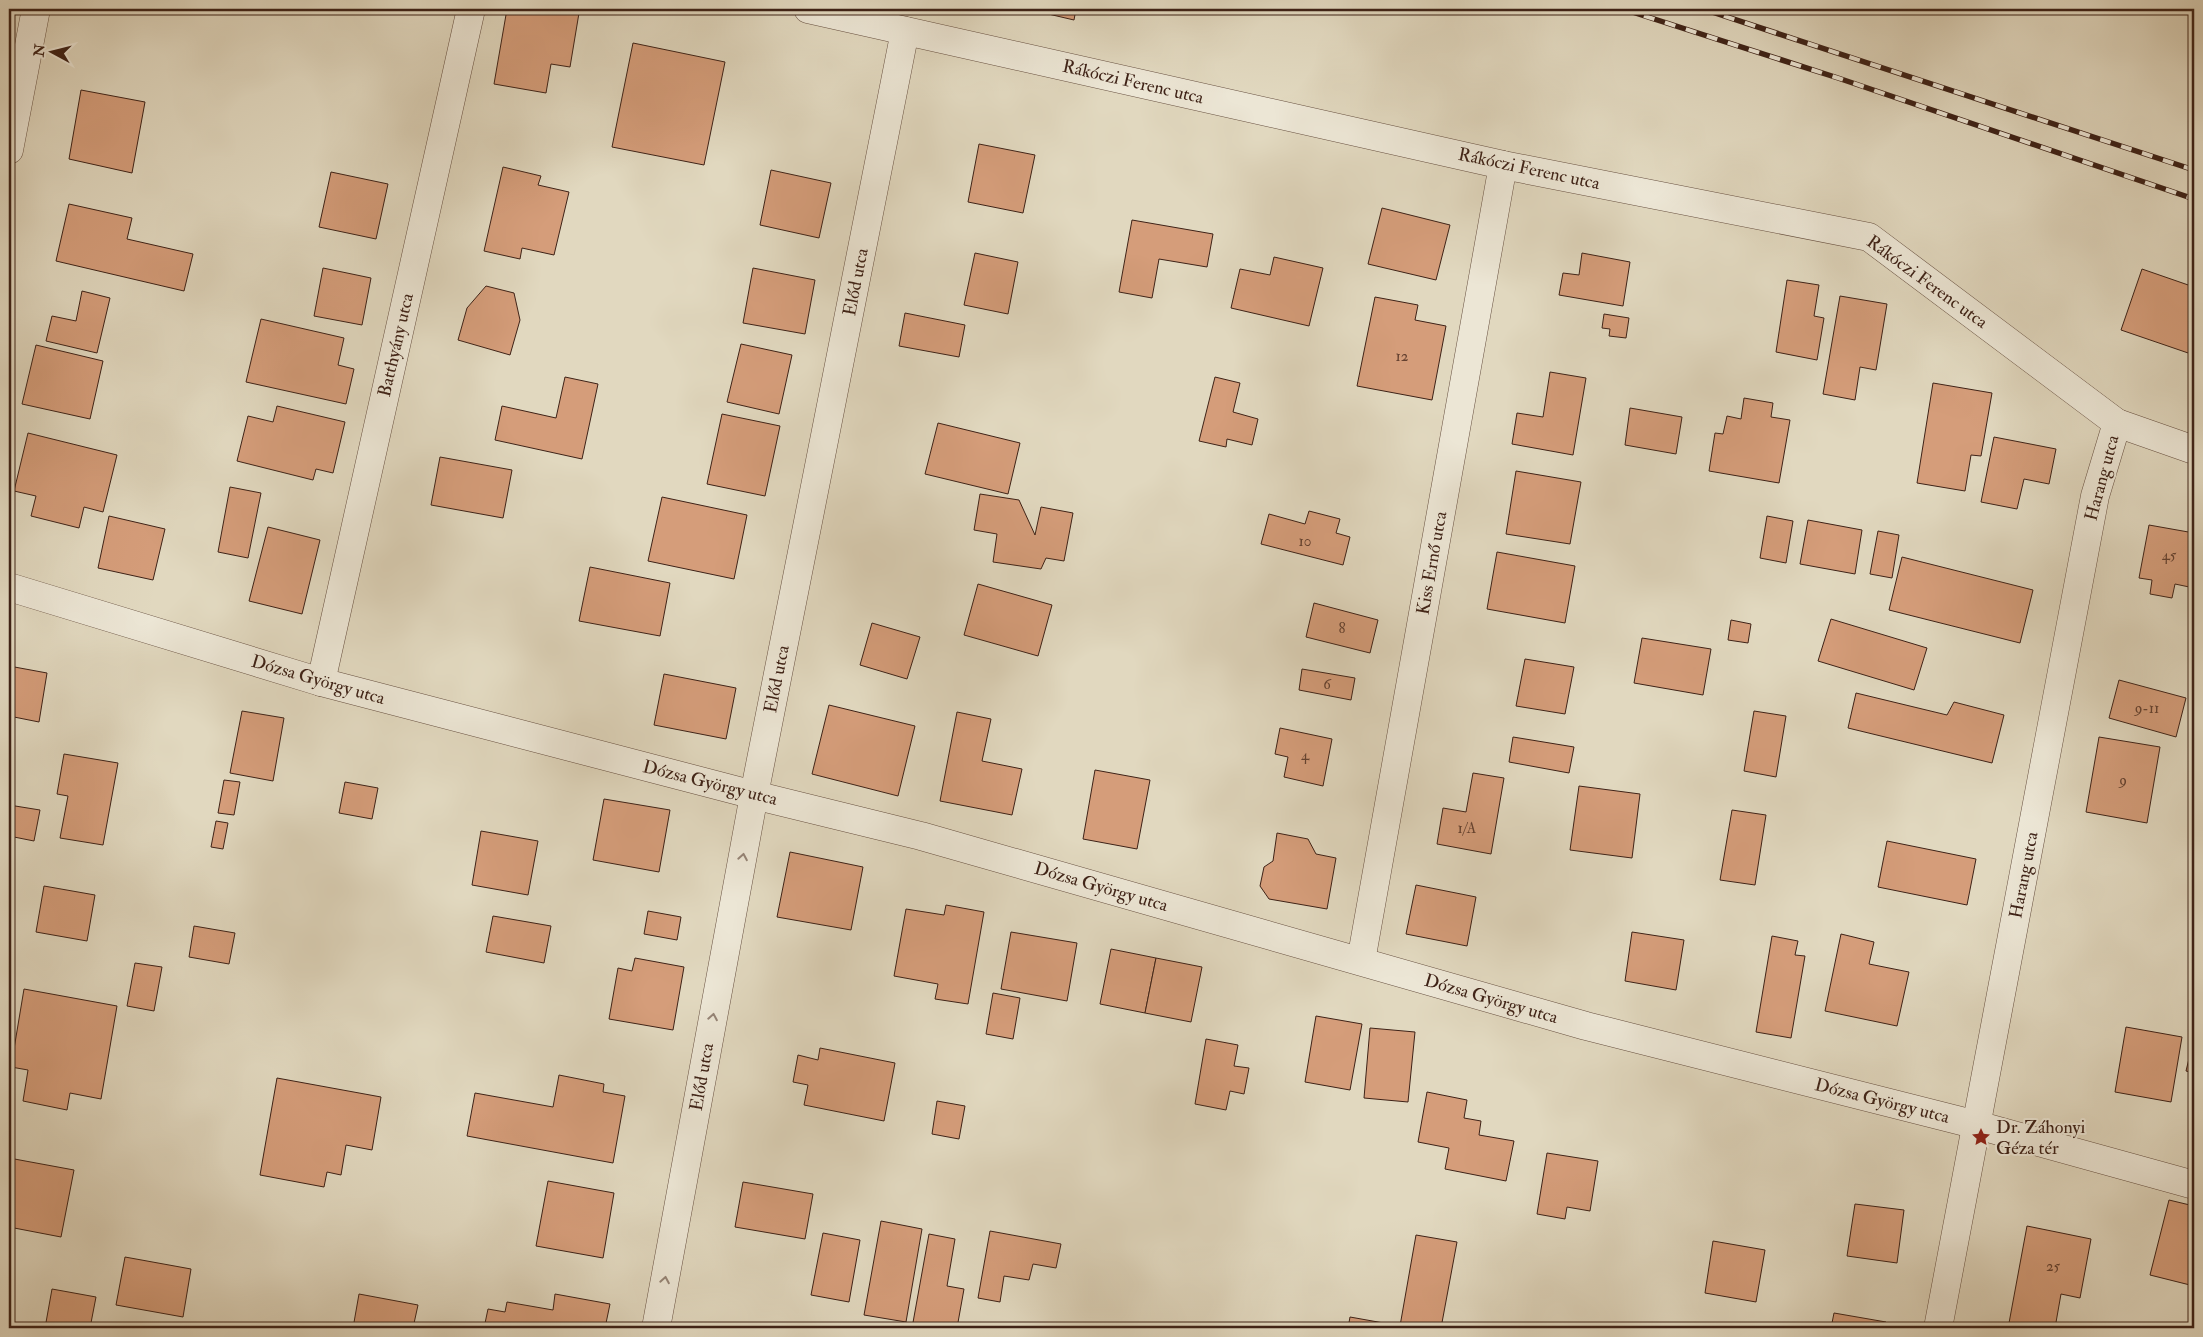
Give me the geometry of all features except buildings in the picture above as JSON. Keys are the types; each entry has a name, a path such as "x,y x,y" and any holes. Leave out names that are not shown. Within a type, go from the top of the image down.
{"street":[{"path":"9,150 36,9"},
{"name":"Batthyány utca","path":"321,682 471,9"},
{"name":"Rákóczi Ferenc utca","path":"808,9 1503,165 1869,237 2117,423 2194,450"},
{"name":"Előd utca","path":"656,1328 754,795 906,31"},
{"name":"Kiss Ernő utca","path":"1361,961 1503,165"},
{"name":"Harang utca","path":"1938,1328 2095,496 2117,423"},
{"name":"Dózsa György utca","path":"9,588 321,682 754,795 921,836 1586,1026 1976,1125 2194,1185"}],"railway":[{"path":"1623,9 1838,78 2194,199"},
{"path":"1703,9 2194,170"}],"place":[{"name":"Dr. Záhonyi Géza tér","path":"1981,1137"}]}
